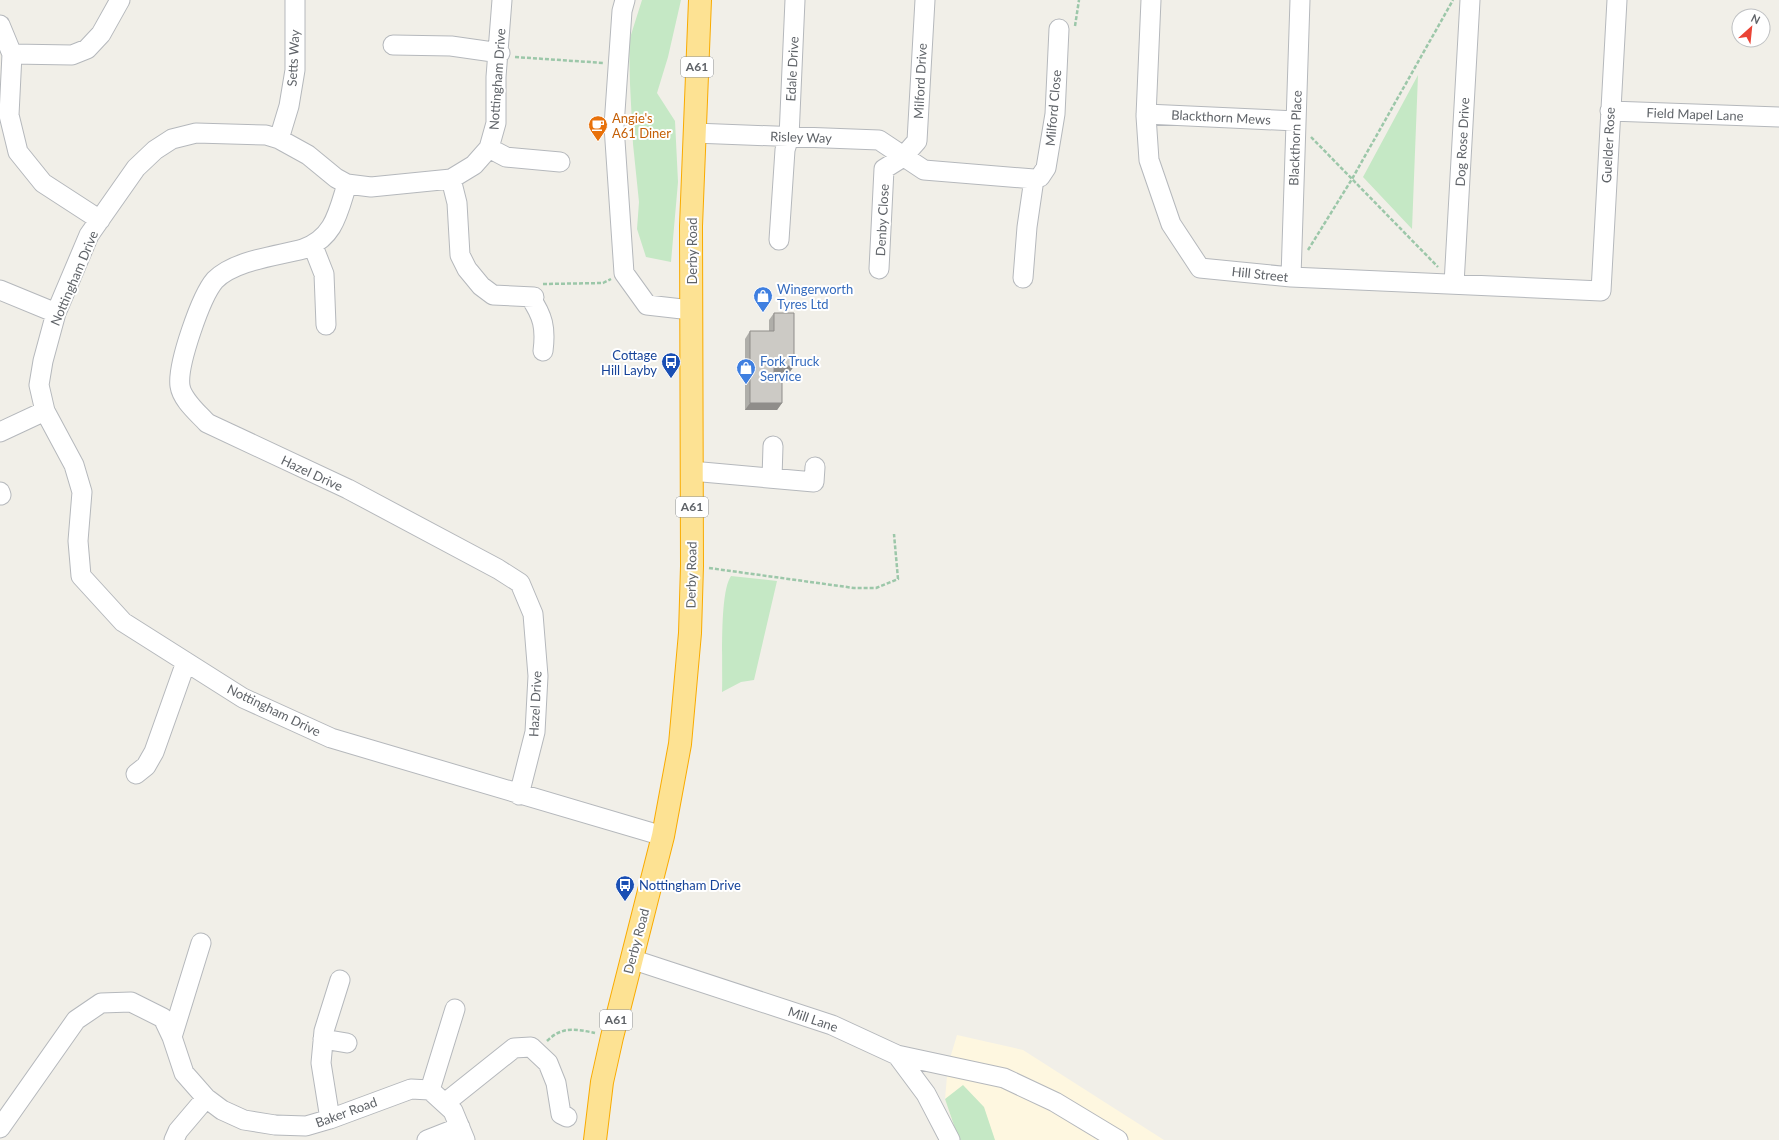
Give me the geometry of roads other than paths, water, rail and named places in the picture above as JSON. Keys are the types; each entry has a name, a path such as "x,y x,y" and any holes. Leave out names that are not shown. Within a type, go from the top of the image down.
{"highway":[{"name":"Derby Road","path":"595,1140 602,1082 631,959 652,885 663,836 680,744 690,633 692,566 691,471 694,133 700,0"}],"street":[{"path":"12,54 72,55 86,49 101,34 120,0"},
{"name":"Setts Way","path":"279,139 289,106 295,70 295,0"},
{"name":"Nottingham Drive","path":"502,0 500,53 496,77 496,122 489,148 474,165 451,179 371,187 347,184 336,178 308,155 279,139 266,135 196,133 172,139 155,150 136,168 89,235 56,313 43,361 39,385 45,411 74,465 82,492 78,541 82,576 123,622 243,698 331,738 519,795 663,836"},
{"path":"625,0 622,11 614,126 624,273 647,305 692,310"},
{"name":"Edale Drive","path":"779,240 785,150 789,137 795,0"},
{"name":"Milford Drive","path":"903,157 917,142 925,0"},
{"name":"Hill Street","path":"1151,0 1146,114 1149,160 1171,224 1200,268 1291,277 1600,291"},
{"name":"Blackthorn Place","path":"1291,277 1300,0"},
{"name":"Dog Rose Drive","path":"1454,284 1470,0"},
{"name":"Guelder Rose","path":"1600,291 1616,0"},
{"path":"0,25 12,54 5,115 18,152 43,183 100,220"},
{"name":"Milford Close","path":"1034,179 1040,177 1046,168 1055,114 1059,29"},
{"path":"393,45 451,46 500,53"},
{"name":"Field Mapel Lane","path":"1610,111 1779,117"},
{"name":"Blackthorn Mews","path":"1146,114 1296,121"},
{"name":"Risley Way","path":"694,133 880,140 903,157"},
{"path":"489,148 506,157 560,162"},
{"path":"903,157 924,170 1034,179 1027,227 1023,278"},
{"name":"Denby Close","path":"879,269 884,169 903,157"},
{"path":"451,179 457,203 460,255 467,269 481,286 493,295 532,297 540,312 543,322 543,352"},
{"name":"Hazel Drive","path":"347,184 336,221 324,238 313,246 237,266 215,281 200,307 181,363 180,387 190,405 207,422 348,489 498,569 520,583 533,614 538,676 535,732 519,795"},
{"path":"313,246 324,274 326,325"},
{"path":"0,290 56,313"},
{"path":"0,432 45,411"},
{"path":"772,478 774,446"},
{"path":"691,471 814,482 815,467"},
{"path":"136,774 146,766 154,752 186,662"},
{"path":"172,1037 201,943"},
{"name":"Mill Lane","path":"631,959 832,1025 897,1055 926,1094 950,1140"},
{"path":"330,1119 321,1063 323,1039 340,980"},
{"name":"Baker Road","path":"0,1128 76,1020 101,1003 131,1002 163,1018 172,1037 184,1073 206,1098 222,1110 244,1120 275,1126 298,1133 306,1126 330,1119 411,1088 430,1090"},
{"path":"427,1140 463,1134 453,1111 430,1090 455,1009"},
{"path":"323,1039 347,1043"},
{"path":"445,1103 464,1086 514,1048 531,1047 548,1063 556,1083 561,1114 567,1117"},
{"path":"897,1055 1004,1078 1055,1102 1118,1140"},
{"path":"174,1140 178,1131 206,1098"}],"place":[{"name":"Angie's A61 Diner","path":"598,142"},
{"name":"Wingerworth Tyres Ltd","path":"763,313"},
{"name":"Cottage Hill Layby","path":"671,379"},
{"name":"Fork Truck Service","path":"746,385"},
{"name":"Nottingham Drive","path":"625,902"}]}
